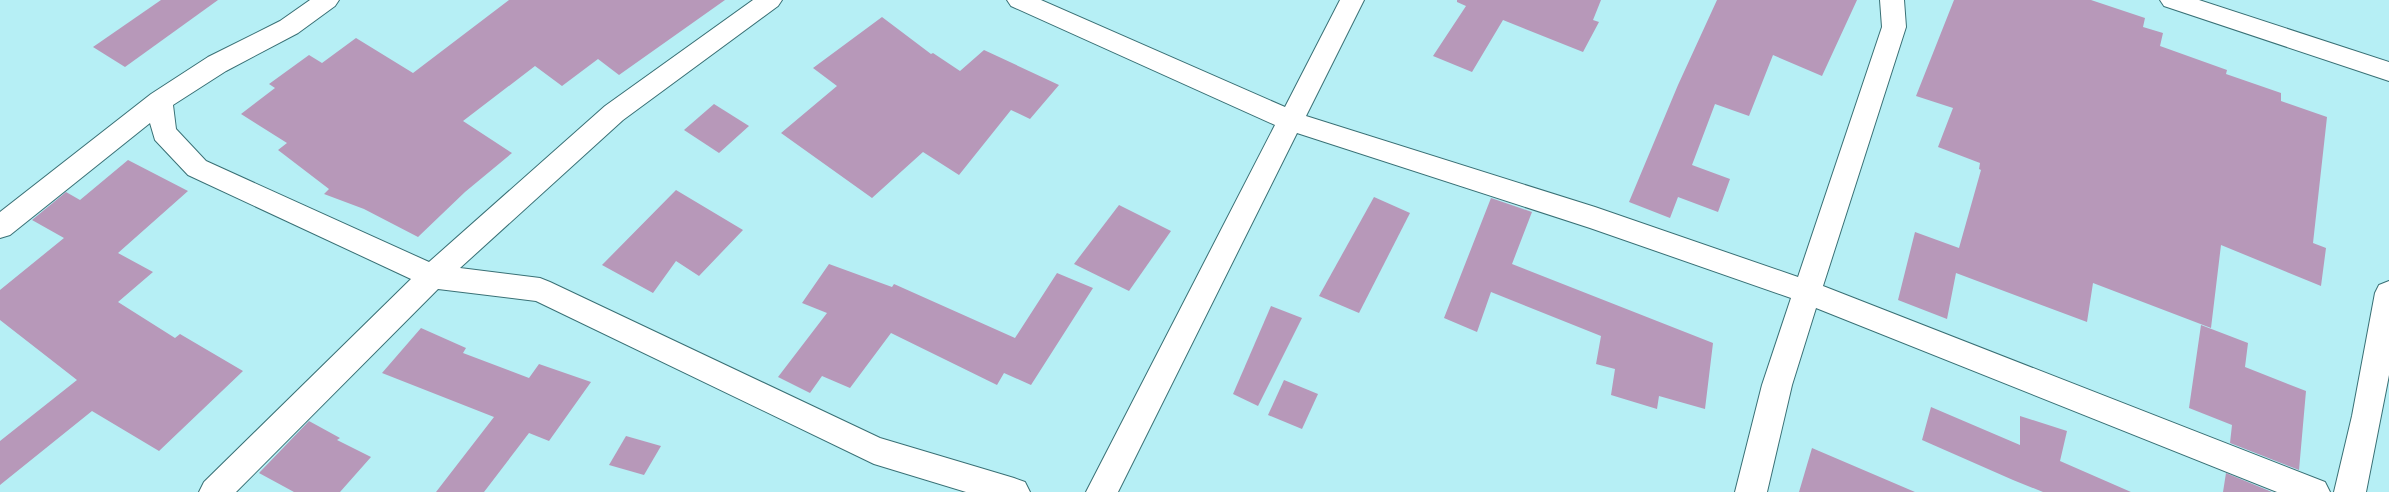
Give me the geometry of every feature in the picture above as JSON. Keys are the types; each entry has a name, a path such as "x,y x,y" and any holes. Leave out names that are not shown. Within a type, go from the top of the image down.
{"street":[{"path":"0,228 160,100 218,64 289,27 327,0"},
{"path":"215,492 432,276 614,113 770,0"},
{"path":"1020,0 1291,120 1595,218 1807,292 2314,492"},
{"path":"1102,492 1352,0"},
{"path":"1751,492 1777,385 1894,27 1892,0"},
{"path":"2172,0 2389,72"},
{"path":"160,100 164,133 197,168 432,276 540,290 874,450 1014,492"},
{"path":"2350,492 2367,416 2389,293"}],"building":[{"path":"161,0 218,0 125,67 93,47"},
{"path":"509,0 725,0 619,75 598,59 562,86 535,66 463,121 512,153 465,192 418,237 364,209 324,194 329,189 278,150 287,143 241,114 275,88 269,84 309,55 322,63 356,38 413,73"},
{"path":"1457,0 1601,0 1593,20 1599,22 1583,52 1503,20 1472,72 1433,56 1466,6 1457,2"},
{"path":"1717,0 1857,0 1822,76 1773,55 1749,116 1715,104 1692,165 1730,179 1718,212 1678,197 1670,218 1629,202 1678,85"},
{"path":"1954,0 2091,0 2145,18 2143,27 2163,33 2160,46 2227,70 2226,74 2281,93 2281,101 2327,117 2313,243 2326,248 2321,286 2221,245 2211,328 2093,283 2087,322 1956,273 1947,319 1898,300 1915,232 1959,248 1981,170 1979,169 1980,163 1938,147 1953,108 1916,96"},
{"path":"882,17 931,54 933,53 960,71 984,50 1059,85 1030,119 1011,110 959,175 923,152 872,198 781,133 837,86 813,68"},
{"path":"714,104 749,126 719,153 684,130"},
{"path":"128,160 188,191 118,253 153,272 118,302 175,338 180,334 243,371 159,451 92,411 0,485 0,441 77,380 0,320 0,290 64,238 32,220 66,192 80,200"},
{"path":"676,190 743,230 699,276 676,261 653,293 602,265"},
{"path":"1374,197 1410,213 1359,313 1319,296"},
{"path":"1491,198 1532,212 1512,264 1713,343 1705,409 1659,396 1657,409 1611,395 1615,369 1596,364 1601,336 1491,292 1477,332 1444,318"},
{"path":"1119,205 1171,231 1129,291 1074,264"},
{"path":"829,264 892,287 894,284 1015,338 1057,273 1093,288 1031,385 1004,373 997,385 891,333 850,388 822,376 810,393 778,377 827,313 802,303"},
{"path":"1271,306 1302,318 1258,406 1233,394"},
{"path":"2201,325 2248,343 2245,367 2306,391 2299,470 2230,443 2232,425 2189,408"},
{"path":"421,328 466,348 463,353 529,378 539,364 591,382 549,441 529,433 484,492 436,492 494,417 382,373"},
{"path":"1284,380 1318,394 1302,429 1268,415"},
{"path":"1931,407 2020,445 2020,416 2067,431 2060,461 2131,492 2043,492 2013,480 1922,440"},
{"path":"309,421 340,438 337,440 371,457 340,492 294,492 259,473"},
{"path":"626,436 661,446 644,475 609,465"},
{"path":"1812,448 1819,451 1915,492 1799,492"},
{"path":"2226,473 2272,492 2223,492"}]}
